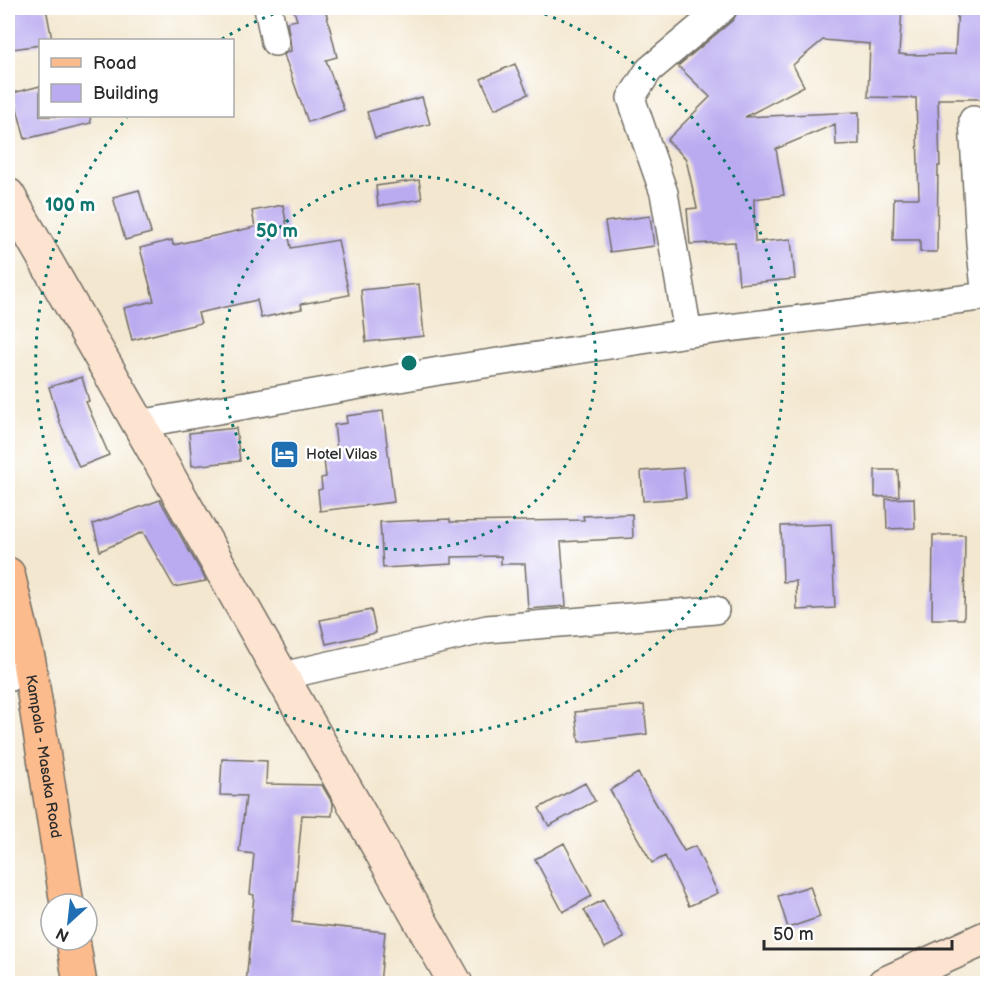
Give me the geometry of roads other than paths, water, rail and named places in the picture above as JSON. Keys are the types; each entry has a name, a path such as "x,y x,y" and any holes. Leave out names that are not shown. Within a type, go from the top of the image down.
{"main road":[{"name":"Kampala - Masaka Road","path":"8,574 18,670 64,892"},
{"path":"75,952 80,984"}],"street":[{"path":"268,8 275,42"},
{"path":"688,333 664,193 631,98 649,70 723,8"},
{"path":"139,424 439,371 688,333 987,297 980,243 973,120"},
{"path":"8,195 456,984"},
{"path":"282,676 486,629 715,610"},
{"path":"884,984 986,934"}],"place":[{"name":"Hotel Vilas","path":"285,454"}]}
